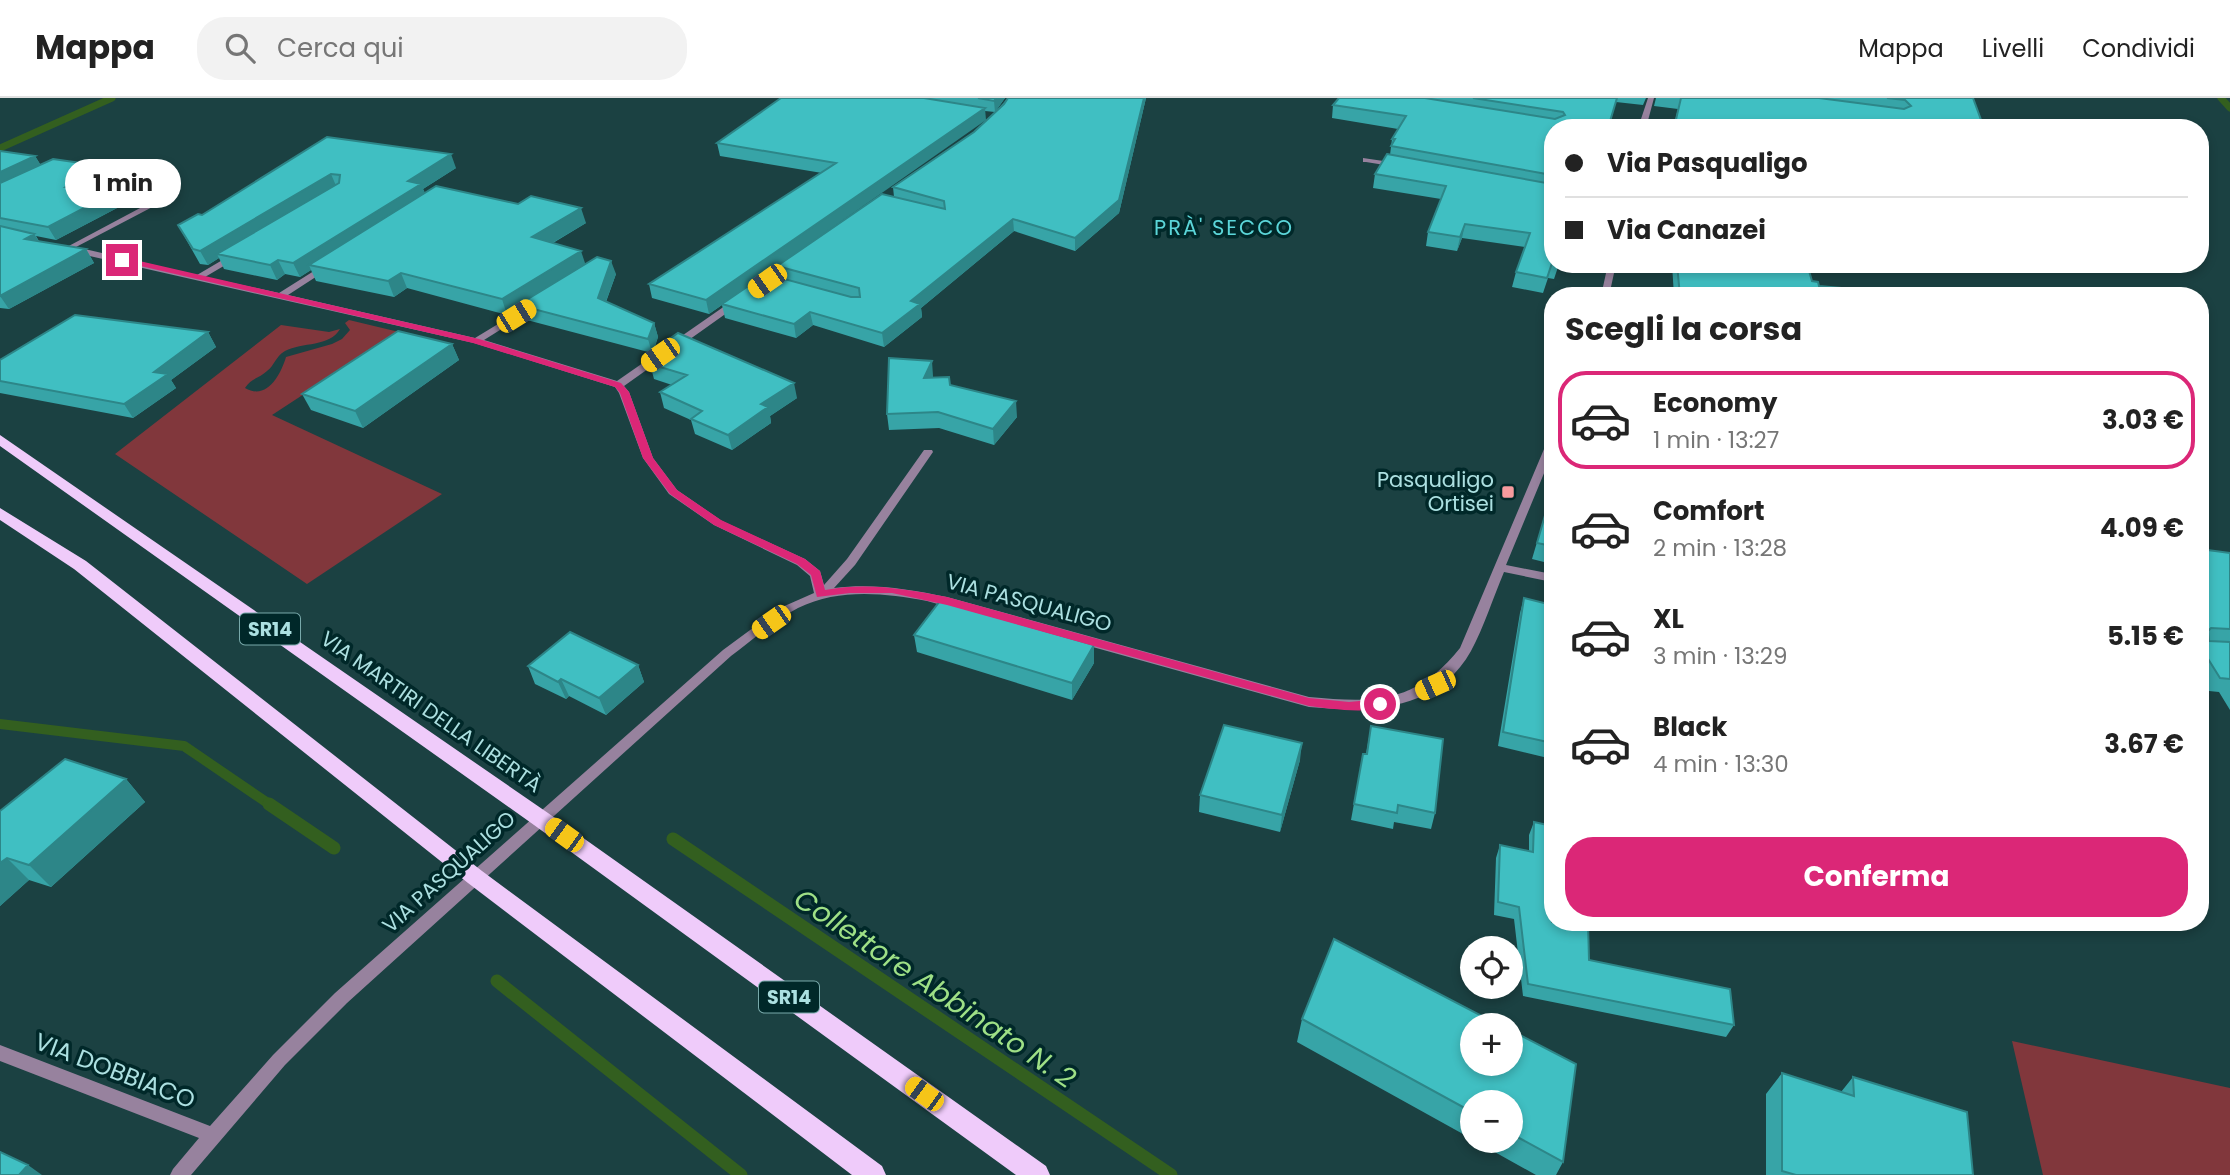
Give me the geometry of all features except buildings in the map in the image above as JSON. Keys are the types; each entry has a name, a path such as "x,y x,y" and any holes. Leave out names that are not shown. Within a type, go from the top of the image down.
{"main road":[{"name":"VIA MARTIRI DELLA LIBERTÀ","path":"0,439 541,819 1037,1175"},
{"path":"0,513 80,565 475,877 873,1175"}],"street":[{"path":"1645,119 1651,98"},
{"path":"1366,160 1407,167"},
{"path":"69,248 157,201"},
{"path":"58,246 200,276 476,341 618,385 624,392 648,458 673,492 718,523 801,562 816,574 820,595"},
{"path":"200,276 247,248"},
{"path":"281,296 336,260"},
{"path":"618,385 744,297"},
{"path":"476,341 542,300"},
{"path":"820,595 851,562 928,452"},
{"name":"VIA PASQUALIGO","path":"179,1175 279,1060 341,998 727,653 793,606 820,595 850,589 892,590 933,598 1309,702 1349,706 1380,704 1409,697 1435,685 1452,670 1465,650 1544,461"},
{"path":"1499,567 1544,577"},
{"name":"VIA DOBBIACO","path":"0,1053 212,1135"}],"shaded area":[{"path":"349,320 399,332 272,415 442,494 307,584 115,454 281,325 329,332 340,329 330,339 285,351 270,369 245,388 260,391 266,388 277,378 286,357 342,339 350,330 345,323"},
{"path":"2012,1041 2230,1088 2230,1175 2043,1175"}],"waterway":[{"path":"0,148 112,98"},
{"path":"2221,98 2230,108"},
{"path":"0,724 184,746 272,806"},
{"path":"269,804 334,848"},
{"name":"Collettore Abbinato N. 2","path":"673,839 1171,1175"},
{"path":"497,981 741,1175"}],"place":[{"name":"Pasqualigo Ortisei","path":"1508,492"}],"district":[{"name":"PRÀ' SECCO","path":"1224,228"}],"route":[{"path":"122,260 476,341 618,385 624,392 648,458 673,492 718,523 801,562 816,574 820,595 850,589 892,590 947,601 1309,702 1349,706 1380,704"}]}
